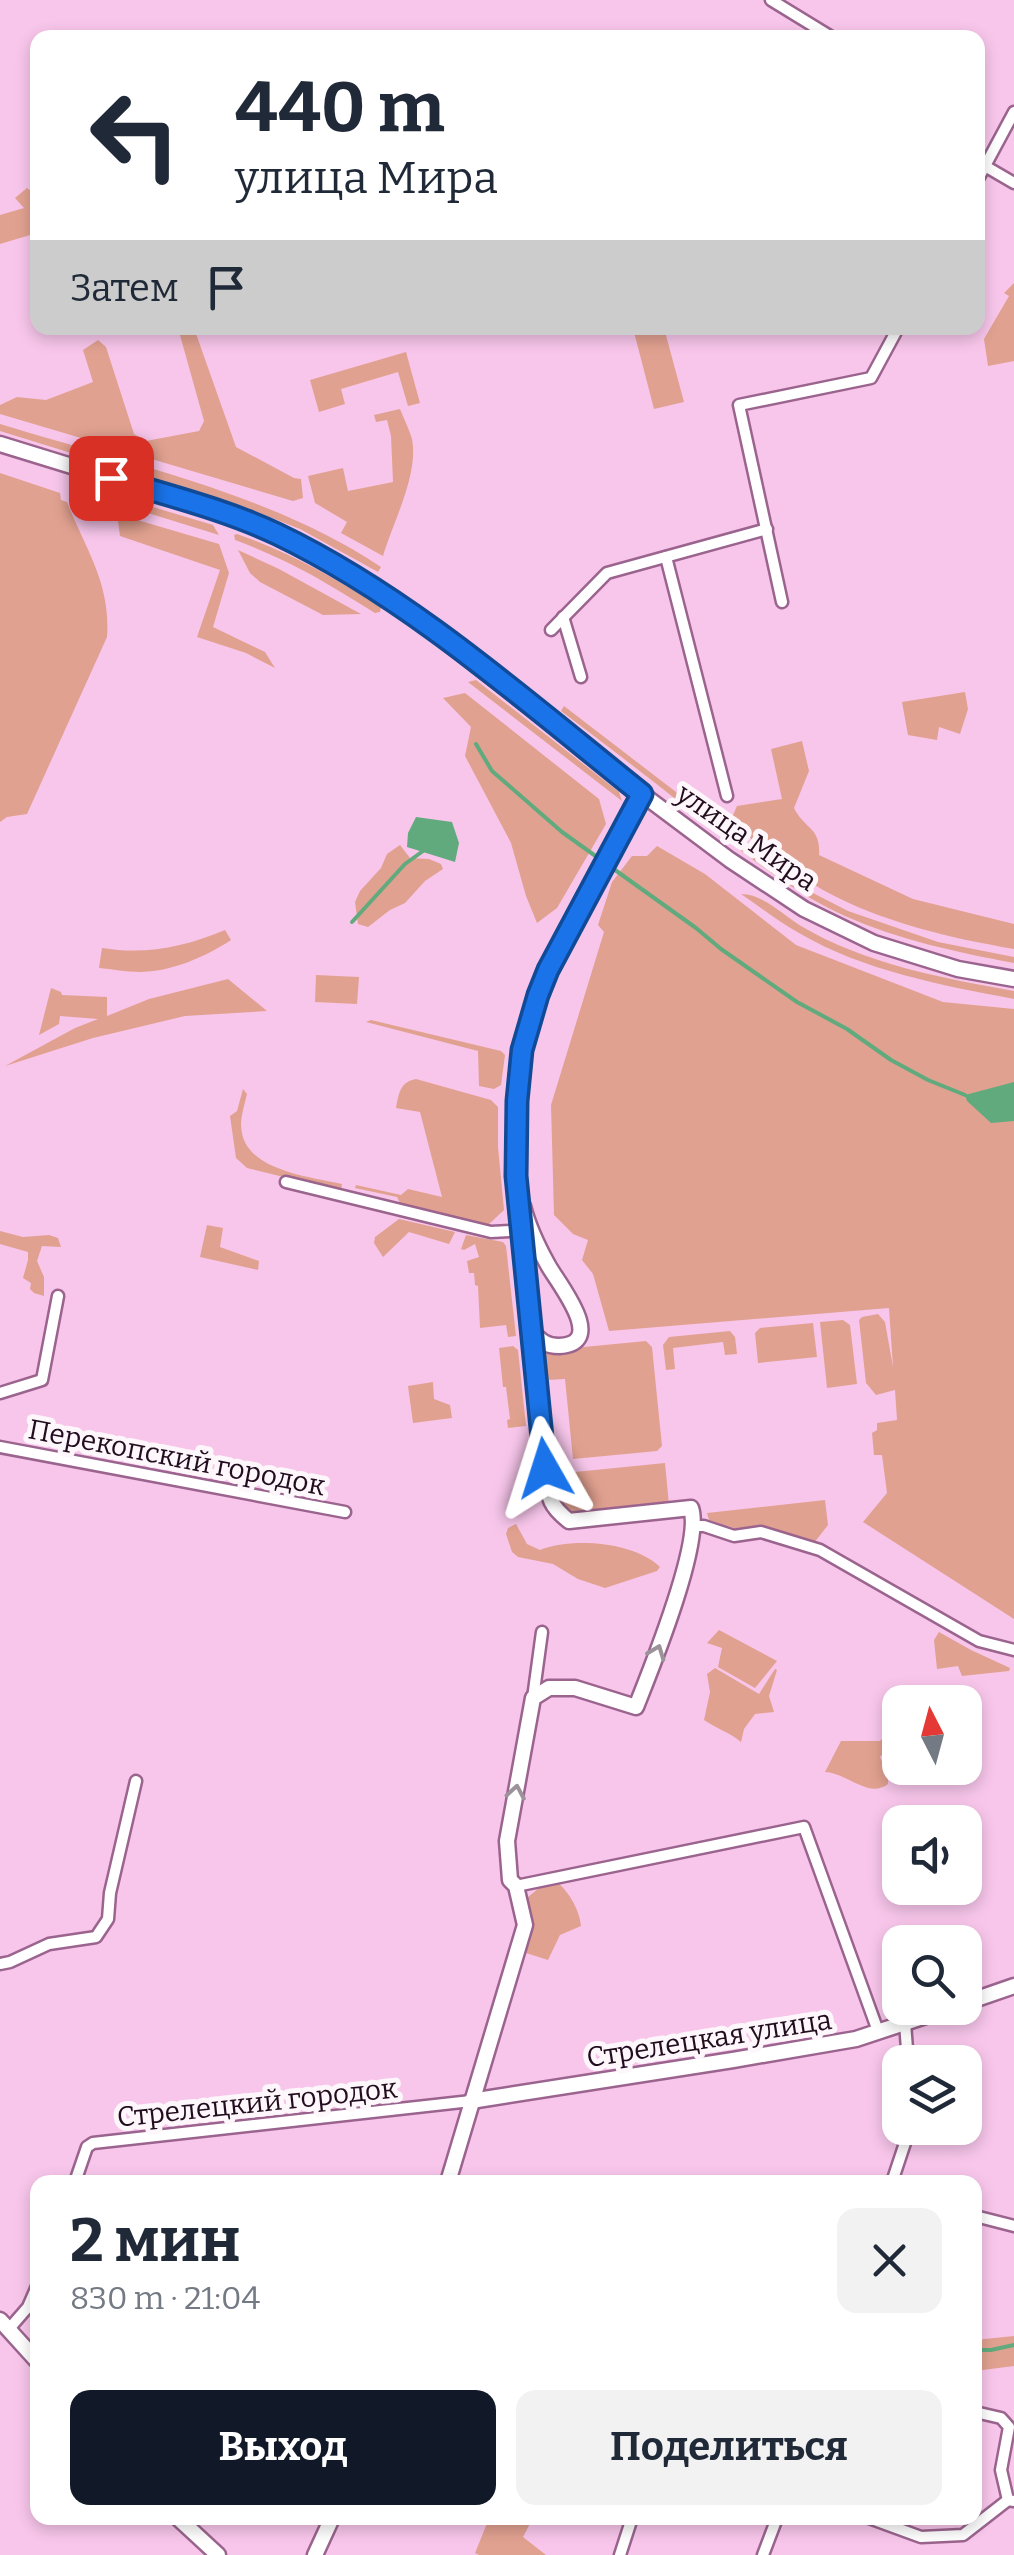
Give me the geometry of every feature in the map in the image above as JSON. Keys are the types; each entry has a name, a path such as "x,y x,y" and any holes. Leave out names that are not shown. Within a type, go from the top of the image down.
{"street":[{"path":"771,0 821,30"},
{"path":"985,158 1014,112"},
{"path":"985,166 1014,183"},
{"path":"782,602 740,405 871,378 894,335"},
{"name":"улица Мира","path":"0,444 221,512 277,534 398,604 642,794 804,910 874,943 958,969 1014,978"},
{"path":"550,630 607,573 767,529"},
{"path":"666,557 728,796"},
{"path":"563,617 580,677"},
{"path":"533,1698 549,1688 575,1688 636,1707 676,1596 694,1526 692,1508 569,1521 553,1509 548,1494 532,1331 526,1230 516,1176 522,1050 538,995 642,794"},
{"path":"286,1182 491,1232 526,1230"},
{"path":"526,1230 580,1316 576,1340 562,1346 544,1344 532,1331"},
{"name":"Перекопский городок","path":"0,1393 42,1380 58,1296"},
{"name":"Перекопский городок","path":"0,1447 345,1512"},
{"path":"694,1526 734,1536 761,1532 820,1550 979,1641 1014,1650"},
{"path":"450,2175 525,1926 516,1886 510,1880 507,1840 542,1632"},
{"path":"0,1964 49,1944 96,1937 108,1919 110,1894 136,1781"},
{"path":"516,1886 804,1827 878,2031"},
{"path":"982,1996 1014,1986"},
{"name":"Стрелецкая улица","path":"471,2101 750,2057 856,2038 895,2025"},
{"name":"Стрелецкий городок","path":"77,2175 87,2148 93,2143 471,2101"},
{"path":"897,2175 905,2145"},
{"path":"982,2218 1014,2226"},
{"path":"30,2302 4,2325 30,2353"},
{"path":"982,2414 1001,2418 1011,2426 1001,2470 1011,2500 982,2521"},
{"path":"186,2525 218,2555"},
{"path":"315,2555 329,2525"},
{"path":"620,2555 630,2525"},
{"path":"764,2555 775,2525"},
{"path":"890,2525 922,2536 963,2535 977,2525"}],"shaded area":[{"path":"27,188 30,190 30,235 0,244 0,215 24,208 15,198"},
{"path":"1014,283 1014,361 988,366 984,339 1009,296 1004,293"},
{"path":"180,335 196,335 236,447 301,479 303,498 293,501 0,414 0,405 17,397 46,400 93,382 83,350 98,340 106,347 134,434 146,441 199,431 204,421"},
{"path":"635,335 666,335 684,402 654,409"},
{"path":"406,352 420,403 408,406 398,372 341,389 345,404 319,412 310,380"},
{"path":"400,409 412,439 412,467 383,556 341,533 347,522 315,503 308,476 343,468 348,491 393,482 387,420 376,422 374,415"},
{"path":"0,424 245,500 339,541 381,567 378,572 300,529 242,506 0,431"},
{"path":"0,473 60,493 61,500 67,502 101,584 107,637 27,814 0,822"},
{"path":"83,486 213,525 219,535 83,493"},
{"path":"117,514 219,544 229,573 213,627 265,652 275,668 246,653 197,637 220,570 120,536"},
{"path":"237,534 328,576 381,607 380,612 375,613 290,564 235,540"},
{"path":"238,550 361,614 323,615 260,582 250,573"},
{"path":"476,680 619,792 622,801 468,682"},
{"path":"965,692 968,709 960,734 939,727 937,740 908,735 902,702"},
{"path":"465,693 599,799 606,824 557,908 537,923 511,843 465,756 471,727 443,698"},
{"path":"564,706 811,892 848,911 938,942 1014,957 1014,963 886,932 803,894 561,711"},
{"path":"802,741 809,771 794,808 815,834 819,855 913,899 1014,924 1014,949 916,927 845,901 799,875 730,822 737,806 782,799 771,749"},
{"path":"416,817 452,822 459,843 455,862 407,847 408,833"},
{"path":"400,845 410,858 429,859 443,869 425,881 405,903 368,927 358,924 355,902 360,891 381,868 387,854"},
{"path":"657,846 705,874 796,945 943,1002 1014,1009 1014,1619 863,1522 887,1493 882,1455 874,1455 872,1433 877,1430 877,1423 897,1420 895,1390 876,1395 866,1383 859,1320 878,1314 885,1322 893,1367 889,1308 609,1331 593,1274 582,1260 588,1240 573,1234 554,1215 551,1105 604,932 598,925 612,882 632,856 647,856"},
{"path":"741,894 765,901 801,926 851,950 932,975 1014,991 1014,999 931,982 850,957 792,929"},
{"path":"225,930 231,940 175,966 139,972 99,968 102,948 165,948"},
{"path":"316,975 359,977 357,1004 315,1002"},
{"path":"228,979 267,1011 185,1016 93,1038 5,1066 98,1019 60,1016 59,1024 39,1035 51,988 62,995 107,997 107,1016 149,999"},
{"path":"371,1020 501,1051 505,1055 501,1085 494,1089 479,1086 478,1051 366,1022"},
{"path":"416,1079 491,1100 498,1107 504,1210 487,1226 355,1188 356,1185 401,1195 408,1189 442,1197 420,1112 396,1108 403,1086"},
{"path":"1014,1082 1014,1121 991,1123 965,1095"},
{"path":"243,1089 247,1094 242,1133 256,1156 283,1170 342,1184 341,1191 247,1168 236,1158 230,1116 237,1111"},
{"path":"399,1219 455,1232 449,1244 409,1232 383,1257 374,1243 375,1237"},
{"path":"207,1225 223,1228 220,1247 259,1261 258,1270 200,1257"},
{"path":"0,1231 23,1237 58,1238 61,1247 42,1246 37,1261 44,1277 44,1296 34,1293 31,1283 23,1278 28,1252 0,1244"},
{"path":"466,1235 503,1242 506,1246 516,1336 508,1337 506,1325 480,1328 478,1286 474,1273 469,1273 467,1261 479,1257 475,1244 461,1249"},
{"path":"843,1320 850,1325 857,1384 827,1388 820,1322"},
{"path":"813,1323 817,1357 758,1363 755,1333 760,1328"},
{"path":"730,1331 735,1337 737,1354 725,1355 723,1342 673,1348 675,1369 666,1370 663,1345 669,1337"},
{"path":"646,1341 652,1347 662,1446 657,1451 573,1459 565,1379 547,1380 545,1355 553,1350"},
{"path":"513,1346 518,1350 526,1426 508,1428 499,1348"},
{"path":"433,1382 434,1399 450,1405 452,1418 413,1423 408,1386"},
{"path":"665,1463 669,1505 575,1516 561,1504 559,1488 576,1486 575,1472"},
{"path":"825,1500 828,1525 814,1543 759,1525 737,1529 709,1520 707,1513"},
{"path":"516,1524 527,1544 540,1550 569,1544 603,1544 635,1552 660,1567 605,1588 578,1579 553,1564 518,1557 512,1552 506,1534"},
{"path":"719,1630 777,1661 755,1688 718,1667 722,1648 707,1643"},
{"path":"939,1632 1010,1668 1009,1671 962,1676 958,1666 937,1669 934,1640"},
{"path":"715,1668 759,1694 777,1670 769,1696 774,1712 755,1714 744,1729 741,1742 704,1720 710,1692 707,1674"},
{"path":"841,1741 880,1741 882,1785 886,1785 881,1788 866,1787 825,1772"},
{"path":"558,1883 573,1902 581,1926 560,1935 548,1960 526,1953 531,1913 527,1898 539,1888"},
{"path":"1014,2336 1014,2366 982,2370 982,2339"},
{"path":"486,2525 529,2525 523,2537 546,2555 479,2555 475,2553"}],"waterway":[{"path":"476,744 492,771 562,832 721,949 891,1060 965,1095"},
{"path":"352,922 405,864 423,851"},
{"path":"982,2350 1014,2345"}],"route":[{"path":"111,478 277,534 346,572 398,604 472,659 642,794 548,970 522,1050 516,1176 545,1468"}]}
